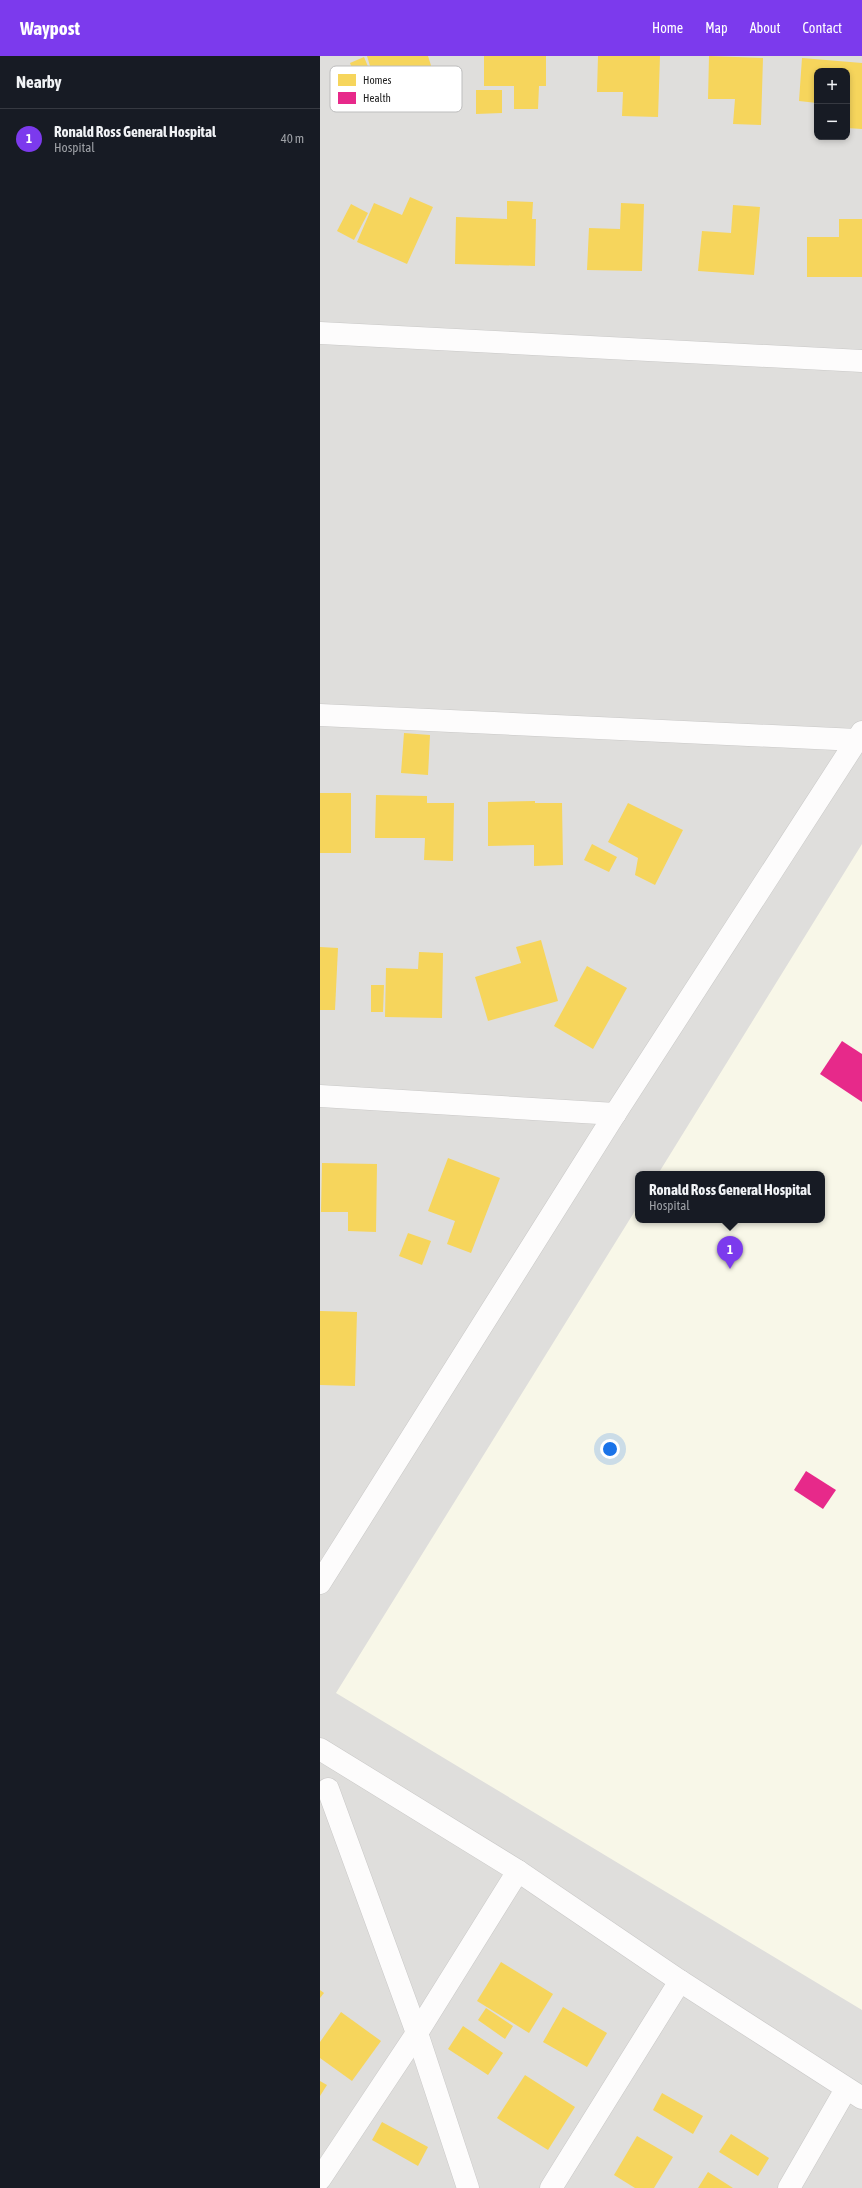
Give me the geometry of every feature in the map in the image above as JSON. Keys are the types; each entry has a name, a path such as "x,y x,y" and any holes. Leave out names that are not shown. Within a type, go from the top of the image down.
{"street":[{"path":"320,333 862,361"},
{"path":"320,715 860,736"},
{"path":"320,1583 615,1114 860,736"},
{"path":"320,1096 615,1114"},
{"path":"320,1749 518,1871 680,1981 854,2093 789,2188"},
{"path":"343,1763 324,1795 417,2033 468,2188"},
{"path":"320,2178 417,2033 518,1871"},
{"path":"551,2188 680,1981"}],"shaded area":[{"path":"320,56 862,56 862,2188 320,2188"},
{"path":"862,844 862,2010 336,1693 635,1211 635,1223 825,1223 825,1171 660,1171"}],"building: Homes":[{"path":"367,56 428,56 431,66 370,66"},
{"path":"484,56 546,56 546,86 539,86 538,109 514,109 514,86 484,86"},
{"path":"598,56 660,56 658,117 622,116 623,92 597,92"},
{"path":"709,56 763,58 761,125 733,124 735,99 708,99"},
{"path":"364,57 368,66 351,66 350,63"},
{"path":"802,58 862,63 862,129 850,128 850,68 814,68 814,103 799,101"},
{"path":"476,90 502,90 502,113 476,114"},
{"path":"410,197 433,207 407,264 357,242 374,203 402,215"},
{"path":"507,201 533,202 532,219 536,219 535,266 455,264 456,217 507,219"},
{"path":"621,203 644,204 642,271 587,270 589,228 620,229"},
{"path":"351,204 368,213 354,240 337,231"},
{"path":"733,205 760,207 754,275 698,271 702,231 731,233"},
{"path":"839,219 862,219 862,277 807,277 807,237 839,237"},
{"path":"404,733 430,735 428,775 401,773"},
{"path":"320,793 351,793 351,853 320,853"},
{"path":"376,795 427,796 427,803 454,803 453,861 424,860 425,838 375,838"},
{"path":"535,801 535,803 562,803 563,865 534,866 534,845 488,846 488,802"},
{"path":"628,803 683,830 655,885 635,875 638,858 608,842"},
{"path":"592,844 617,857 609,872 584,860"},
{"path":"541,940 558,1001 488,1021 475,977 521,963 516,947"},
{"path":"320,947 338,948 335,1010 320,1010"},
{"path":"419,952 443,953 442,1018 385,1017 386,968 418,969"},
{"path":"587,966 627,988 593,1049 554,1026"},
{"path":"371,985 384,985 383,1012 371,1012"},
{"path":"448,1158 500,1178 471,1253 447,1244 455,1221 428,1211"},
{"path":"322,1163 377,1164 376,1232 348,1231 348,1212 321,1212"},
{"path":"408,1233 431,1241 422,1265 399,1256"},
{"path":"320,1311 357,1312 355,1386 320,1385"},
{"path":"501,1962 553,1994 529,2033 477,2001"},
{"path":"320,1990 324,1993 320,1998"},
{"path":"563,2007 607,2033 587,2067 543,2042"},
{"path":"486,2008 513,2026 505,2039 478,2020"},
{"path":"341,2012 381,2041 352,2081 320,2058 320,2042"},
{"path":"463,2026 503,2053 488,2075 448,2049"},
{"path":"525,2075 575,2107 548,2150 497,2118"},
{"path":"320,2081 327,2085 320,2096"},
{"path":"662,2093 703,2116 693,2134 653,2110"},
{"path":"382,2122 428,2147 418,2166 372,2140"},
{"path":"731,2134 769,2158 758,2176 719,2152"},
{"path":"637,2136 673,2157 654,2188 635,2188 614,2175"},
{"path":"708,2172 733,2188 698,2188"}],"building: Health":[{"path":"842,1041 862,1054 862,1102 820,1074"},
{"path":"806,1471 836,1490 823,1509 794,1490"}],"place":[{"name":"Ronald Ross General Hospital","path":"730,1269"}]}
